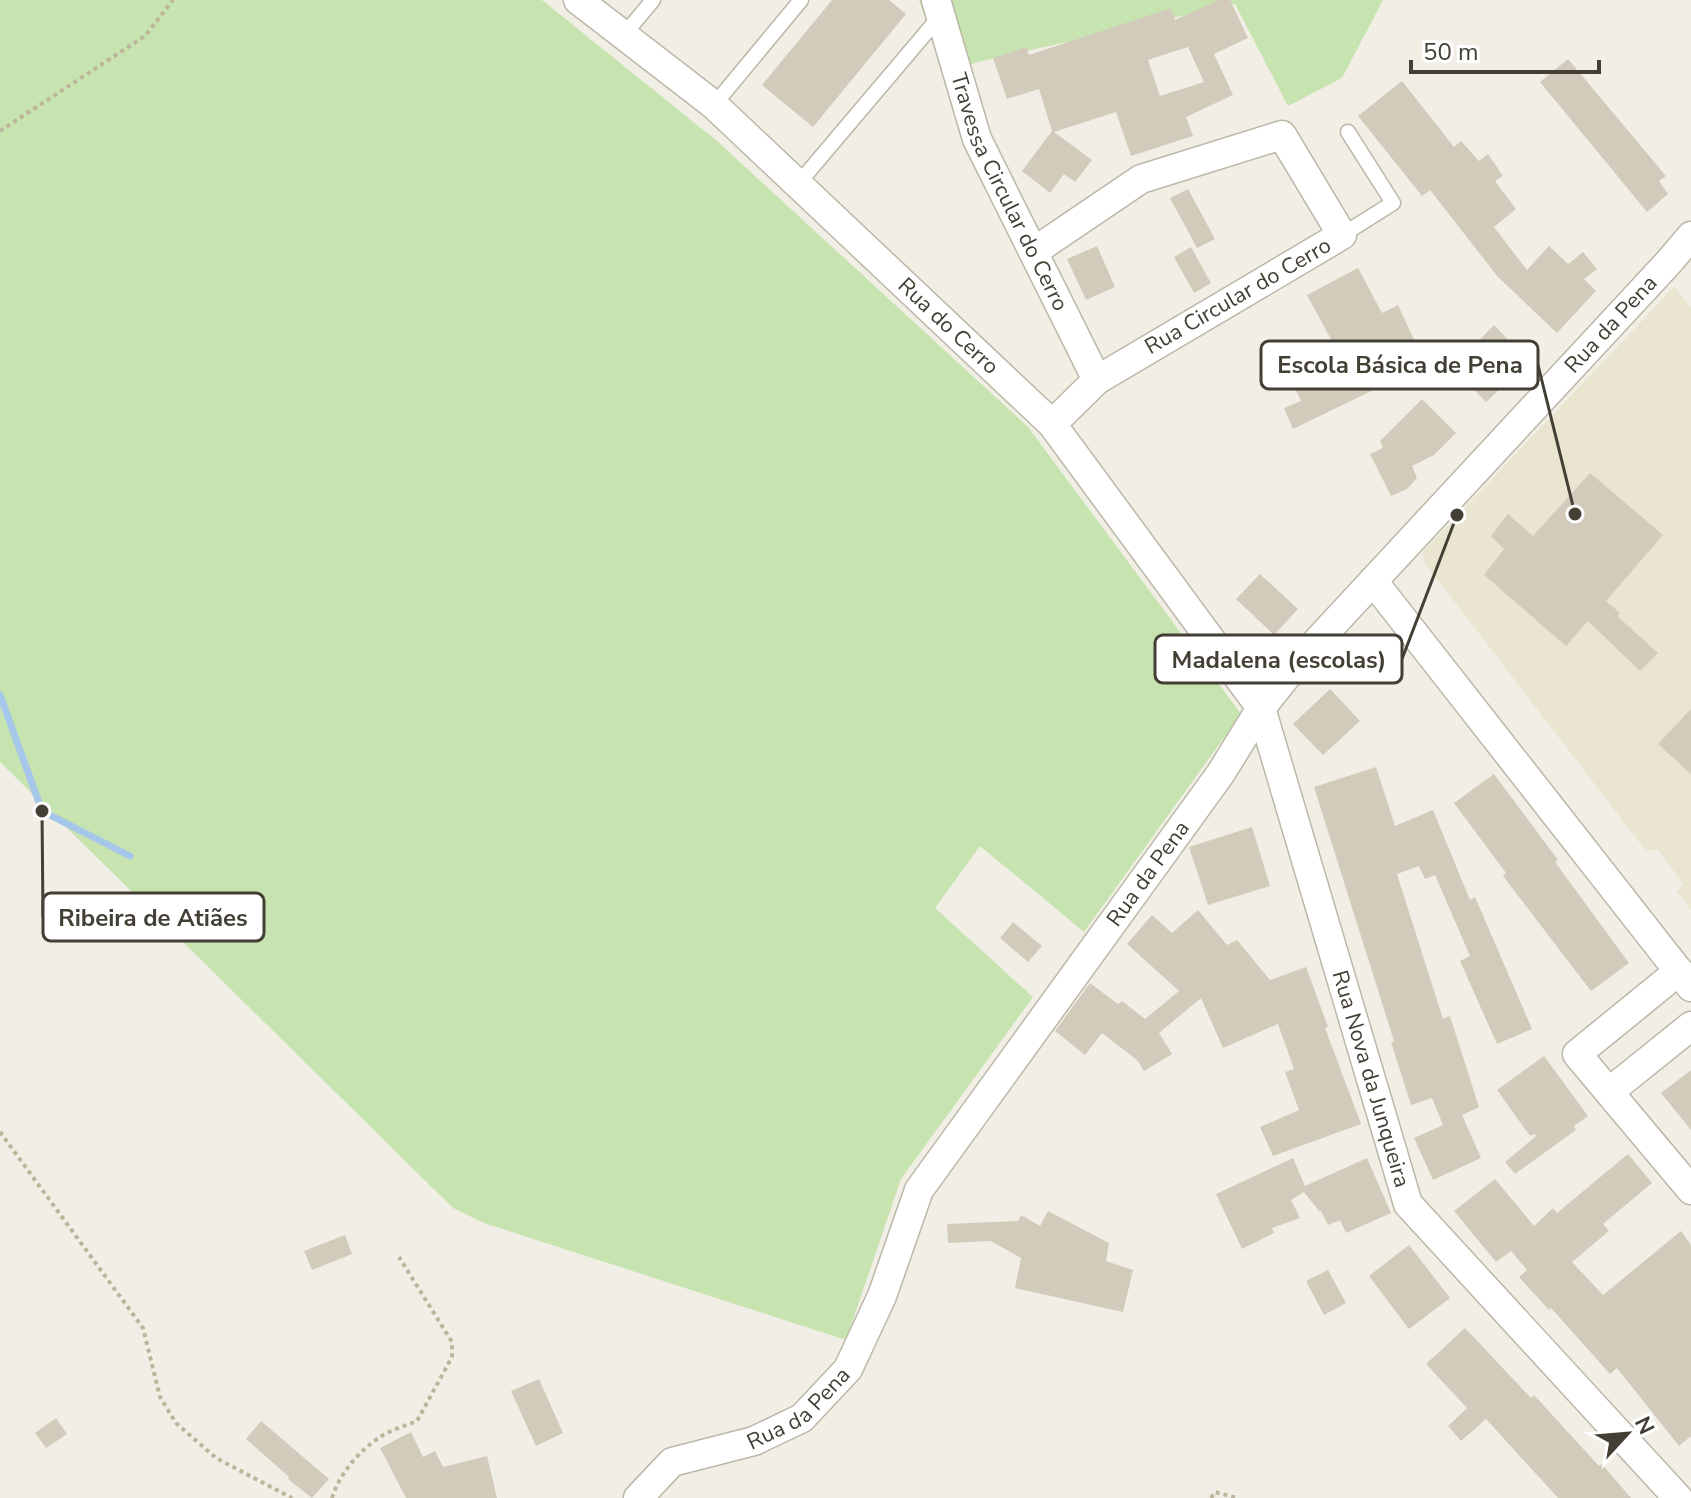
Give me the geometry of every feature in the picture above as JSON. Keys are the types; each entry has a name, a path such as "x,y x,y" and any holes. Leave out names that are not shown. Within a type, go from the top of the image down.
{"street":[{"name":"Rua do Cerro","path":"578,0 714,105 1052,424 1261,708"},
{"name":"Travessa Circular do Cerro","path":"939,7 977,139 1097,380"},
{"name":"Rua Circular do Cerro","path":"1033,252 1141,179 1282,135 1342,235 1097,380 1052,424"},
{"name":"Rua da Pena","path":"638,1498 672,1462 754,1441 802,1418 848,1369 882,1296 919,1190 1221,773 1261,708 1297,663 1691,236"},
{"path":"1373,581 1685,979 1577,1054 1691,1190"},
{"name":"Rua Nova da Junqueira","path":"1261,708 1408,1204 1678,1498"},
{"path":"1609,1092 1691,1026"}],"lane":[{"path":"623,36 653,0"},
{"path":"714,105 801,0"},
{"path":"798,184 939,7"},
{"path":"1342,235 1393,203 1348,132"}],"path":[{"path":"0,131 145,36 173,0"},
{"path":"0,1132 143,1328 160,1397 176,1423 216,1458 292,1498"},
{"path":"332,1498 335,1488 358,1456 382,1436 417,1421 452,1357 452,1342 399,1257"},
{"path":"1211,1498 1215,1492 1237,1498"}],"shaded area":[{"path":"1674,287 1691,307 1691,910 1677,892 1683,883 1657,849 1646,851 1424,562 1423,552"}],"green space":[{"path":"0,0 542,0 717,141 1028,427 1241,714 1084,932 980,846 935,908 1033,997 901,1179 846,1340 484,1223 453,1208 0,762"},
{"path":"919,0 1383,0 1342,78 1288,106 1235,4 978,62 944,74"}],"building":[{"path":"832,0 889,0 906,14 813,127 762,85"},
{"path":"1219,0 1230,0 1248,38 1214,54 1233,95 1186,117 1193,136 1131,156 1116,112 1054,132 1092,160 1075,182 1064,174 1050,193 1022,171 1052,131 1039,89 1007,99 993,58 1026,47 1029,55 1171,8 1175,20","holes":["1188,47 1204,82 1160,96 1148,60"]},
{"path":"1568,59 1666,176 1659,181 1668,194 1647,212 1540,82"},
{"path":"1402,81 1454,147 1461,141 1479,161 1488,154 1503,176 1495,181 1516,209 1494,227 1527,270 1549,246 1568,264 1583,252 1597,269 1584,279 1596,291 1557,333 1498,277 1430,190 1422,196 1358,116"},
{"path":"1188,189 1215,239 1197,248 1170,198"},
{"path":"1097,246 1115,287 1086,300 1067,259"},
{"path":"1191,247 1211,283 1194,293 1174,257"},
{"path":"1358,268 1382,313 1398,305 1415,342 1380,359 1392,381 1293,429 1284,408 1301,401 1290,377 1339,354 1307,295"},
{"path":"1494,325 1516,348 1513,350 1526,364 1486,402 1453,367"},
{"path":"1422,399 1456,433 1434,455 1412,466 1417,478 1407,489 1391,496 1370,454 1383,448 1380,441"},
{"path":"1590,473 1663,535 1606,601 1620,613 1617,616 1658,653 1640,671 1588,621 1566,646 1484,575 1504,549 1491,536 1508,514 1533,536"},
{"path":"1260,574 1298,609 1274,635 1236,599"},
{"path":"1330,689 1360,721 1323,755 1293,724"},
{"path":"1691,709 1691,774 1658,744"},
{"path":"1376,767 1395,826 1433,810 1470,900 1475,897 1532,1029 1497,1044 1460,961 1470,956 1435,875 1425,879 1419,866 1397,874 1443,1019 1450,1016 1479,1107 1462,1115 1481,1158 1433,1180 1414,1138 1443,1125 1432,1098 1411,1105 1391,1042 1394,1041 1314,787"},
{"path":"1494,774 1629,963 1591,991 1503,876 1506,873 1454,803"},
{"path":"1252,827 1270,886 1208,905 1189,847"},
{"path":"1198,910 1227,945 1237,940 1270,980 1306,967 1361,1124 1273,1156 1260,1127 1299,1110 1285,1072 1294,1069 1278,1024 1223,1048 1201,998 1159,1033 1172,1054 1144,1071 1137,1060 1102,1033 1085,1055 1055,1031 1090,983 1118,1004 1122,1001 1145,1019 1179,991 1127,944 1152,915 1172,933"},
{"path":"1013,922 1042,946 1028,962 1000,938"},
{"path":"1544,1056 1588,1116 1574,1126 1576,1130 1515,1174 1505,1162 1536,1136 1530,1136 1497,1090"},
{"path":"1691,1070 1691,1130 1661,1093"},
{"path":"1628,1154 1652,1183 1603,1224 1609,1231 1572,1262 1603,1295 1681,1231 1691,1245 1691,1436 1679,1446 1617,1368 1610,1374 1519,1277 1527,1270 1511,1251 1496,1262 1454,1211 1495,1179 1534,1226 1553,1208 1557,1213"},
{"path":"1293,1158 1305,1186 1367,1158 1391,1213 1346,1233 1340,1220 1328,1225 1321,1211 1304,1192 1291,1200 1300,1218 1272,1228 1274,1233 1242,1249 1216,1194"},
{"path":"1048,1211 1109,1243 1106,1261 1133,1270 1123,1312 1015,1288 1021,1258 991,1241 948,1243 947,1224 1018,1221 1021,1215 1040,1226"},
{"path":"345,1235 352,1254 312,1270 304,1251"},
{"path":"1409,1245 1450,1298 1409,1329 1369,1276"},
{"path":"1328,1270 1346,1303 1324,1315 1306,1281"},
{"path":"1465,1328 1531,1398 1534,1395 1599,1466 1602,1464 1631,1498 1558,1498 1486,1419 1461,1441 1448,1426 1467,1408 1426,1364"},
{"path":"539,1379 563,1433 536,1446 511,1391"},
{"path":"56,1418 67,1434 46,1448 35,1433"},
{"path":"261,1421 329,1479 312,1498 246,1439"},
{"path":"411,1432 423,1457 435,1451 443,1467 487,1456 497,1498 406,1498 380,1448"}],"waterway":[{"path":"0,695 42,811 130,856"}],"place":[{"name":"Escola Básica de Pena","path":"1575,514"},
{"name":"Madalena (escolas)","path":"1457,515"},
{"name":"Ribeira de Atiães","path":"42,811"}]}
